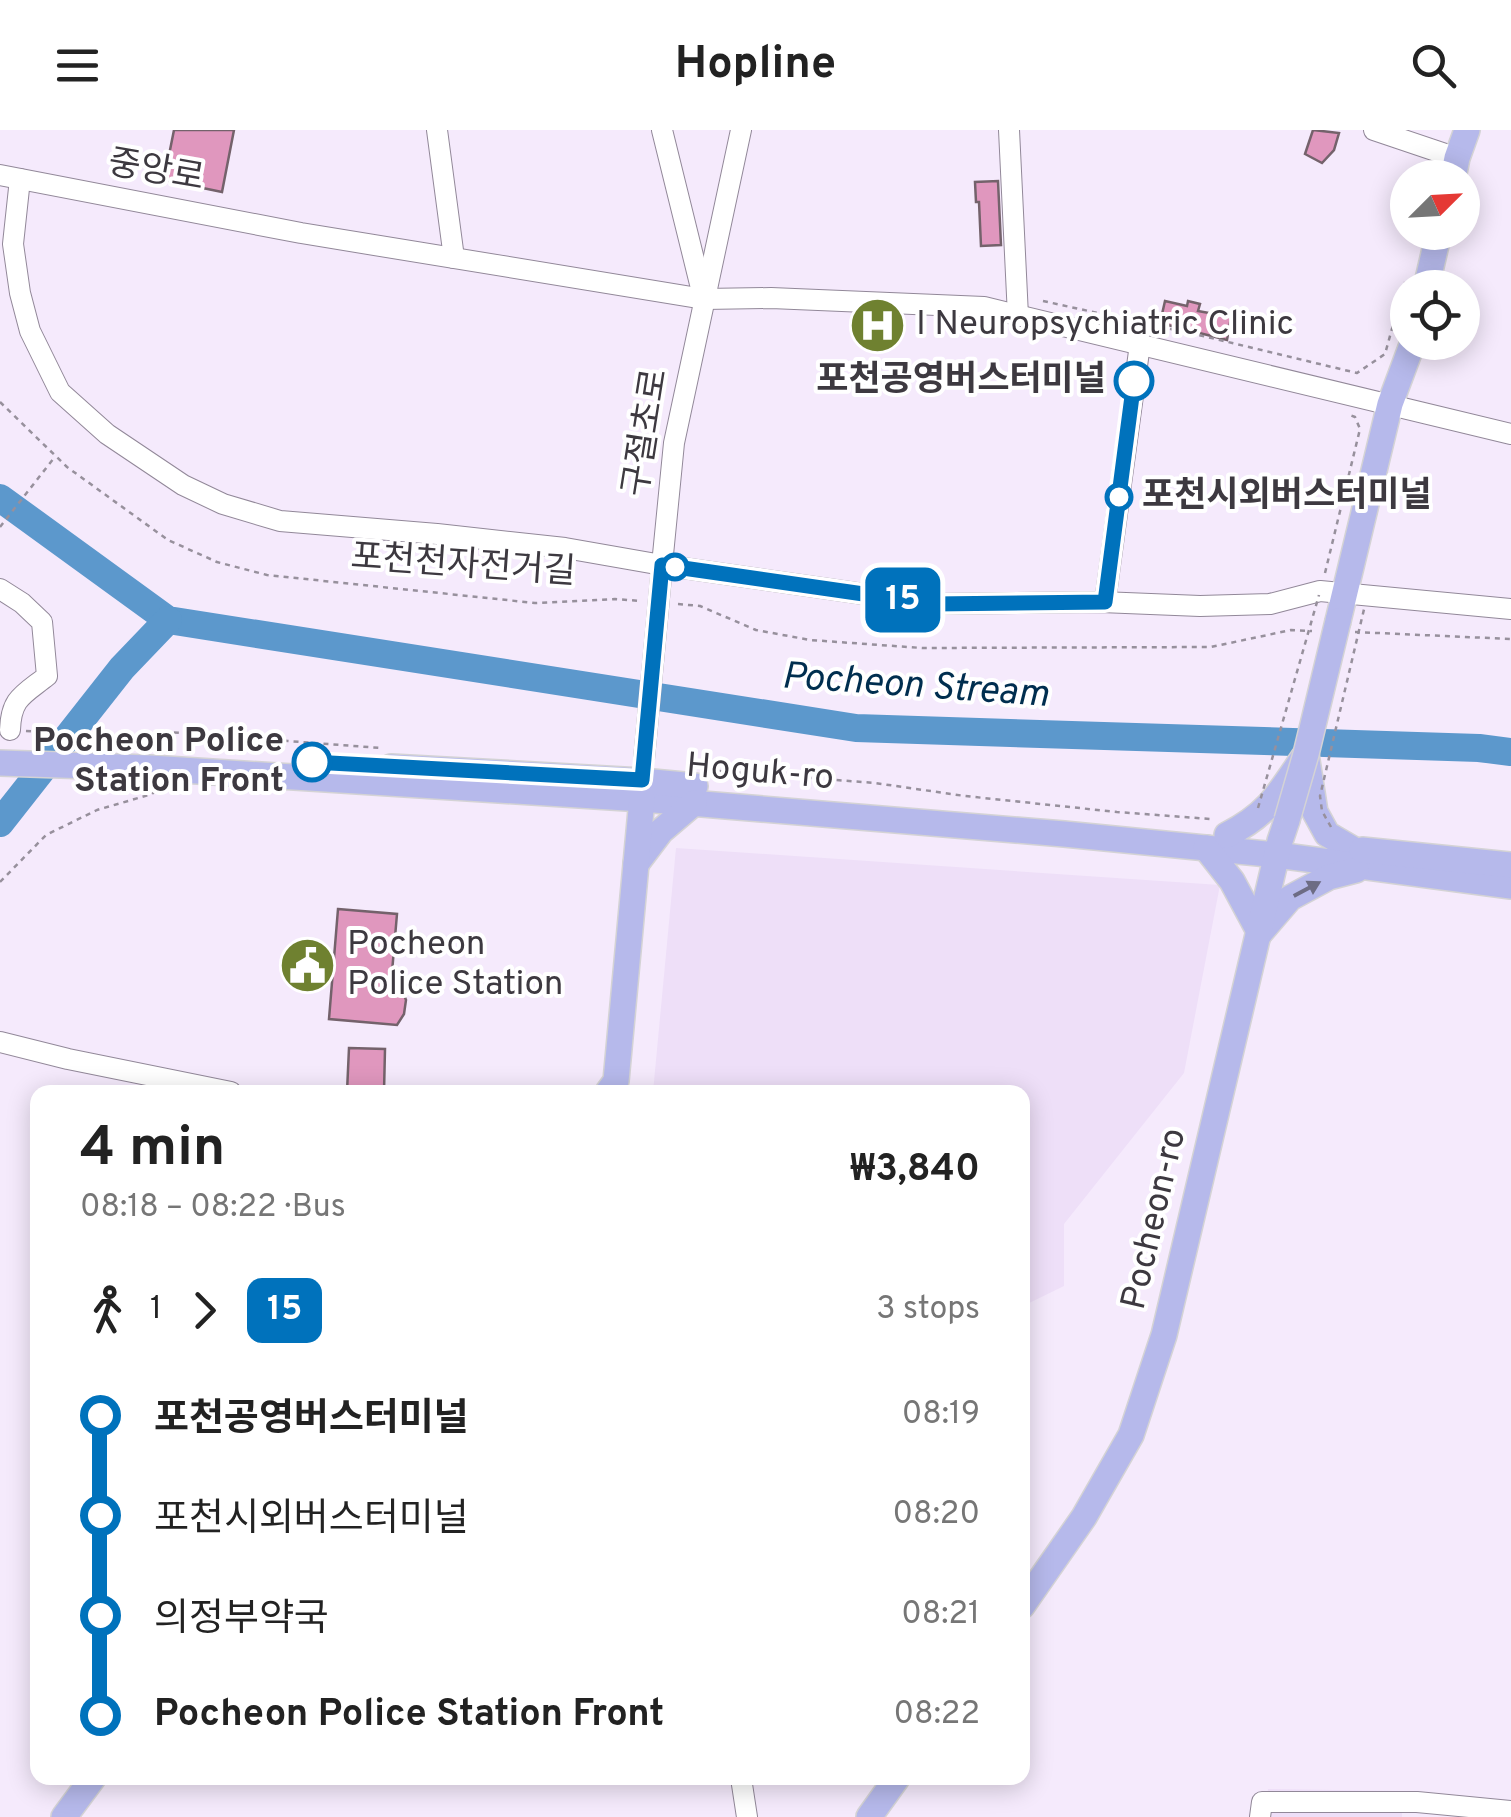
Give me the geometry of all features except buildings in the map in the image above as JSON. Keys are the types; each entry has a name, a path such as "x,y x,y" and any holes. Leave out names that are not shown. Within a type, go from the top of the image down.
{"main road":[{"path":"1458,160 1467,130"},
{"path":"1336,628 1337,596 1390,404 1406,360"},
{"name":"Pocheon-ro","path":"1030,1594 1084,1516 1130,1435 1164,1335 1336,628"},
{"name":"Hoguk-ro","path":"5,738 164,764"},
{"path":"1306,754 1327,834 1360,858 1290,898 1260,934 1232,881 1218,834 1274,802 1306,754"},
{"name":"Hoguk-ro","path":"0,763 164,764 643,779 1282,839 1511,886"},
{"path":"614,1085 643,779"},
{"name":"Hoguk-ro","path":"643,779 694,803 1218,834"},
{"path":"636,864 661,830 694,803"},
{"name":"Hoguk-ro","path":"1360,858 1511,865"},
{"path":"64,1817 88,1785"},
{"path":"869,1817 892,1785"}],"street":[{"path":"437,130 454,258"},
{"path":"662,130 704,299"},
{"name":"구절초로","path":"643,779 674,444 741,130"},
{"path":"1009,130 1018,316"},
{"path":"1374,130 1438,160"},
{"path":"10,177 12,244 20,293 30,332 60,392 108,434 182,485 223,504 280,521 565,548 661,571 933,604 1105,602 1200,606 1270,604 1337,596 1511,609"},
{"name":"중앙로","path":"10,177 301,233 704,299 984,307 1511,434"},
{"path":"1105,602 1140,344"},
{"path":"0,589 42,622 46,676 11,710 5,738"},
{"path":"0,1042 196,1085"},
{"path":"742,1785 747,1817"},
{"path":"1260,1817 1262,1802 1418,1802 1511,1811"}],"path":[{"path":"1043,301 1357,373 1385,354 1390,343"},
{"name":"포천천자전거길","path":"0,402 66,467 168,540 217,562 267,575 535,603 615,599 649,602"},
{"path":"1322,819 1320,796 1337,596 1360,429 1355,418 1342,412"},
{"path":"0,527 56,454"},
{"path":"1254,815 1337,596"},
{"path":"666,603 700,606 756,630 810,640 922,648 1211,647 1291,630 1336,628 1511,639"},
{"path":"5,738 152,740 168,732 378,747"},
{"path":"0,882 46,834 97,810 152,794 164,764"},
{"path":"707,770 875,783 1060,806 1218,834"}],"shaded area":[{"path":"676,848 1220,885 1184,1073 1064,1224 1064,1286 1030,1303 1030,1085 654,1085"},
{"path":"1268,1789 1402,1791 1402,1817 1267,1817"}],"waterway":[{"name":"Pocheon Stream","path":"0,498 168,620 856,728 1511,752"},
{"path":"0,823 122,668 168,620"}],"bus line":[{"name":"15","path":"312,762 642,780 662,565 933,604 1105,602 1134,381"}],"place":[{"name":"I Neuropsychiatric Clinic","path":"877,325"},
{"name":"포천공영버스터미널","path":"1134,381"},
{"name":"포천시외버스터미널","path":"1119,497"},
{"name":"Pocheon Police Station Front","path":"312,762"},
{"name":"Pocheon Police Station","path":"308,965"}]}
